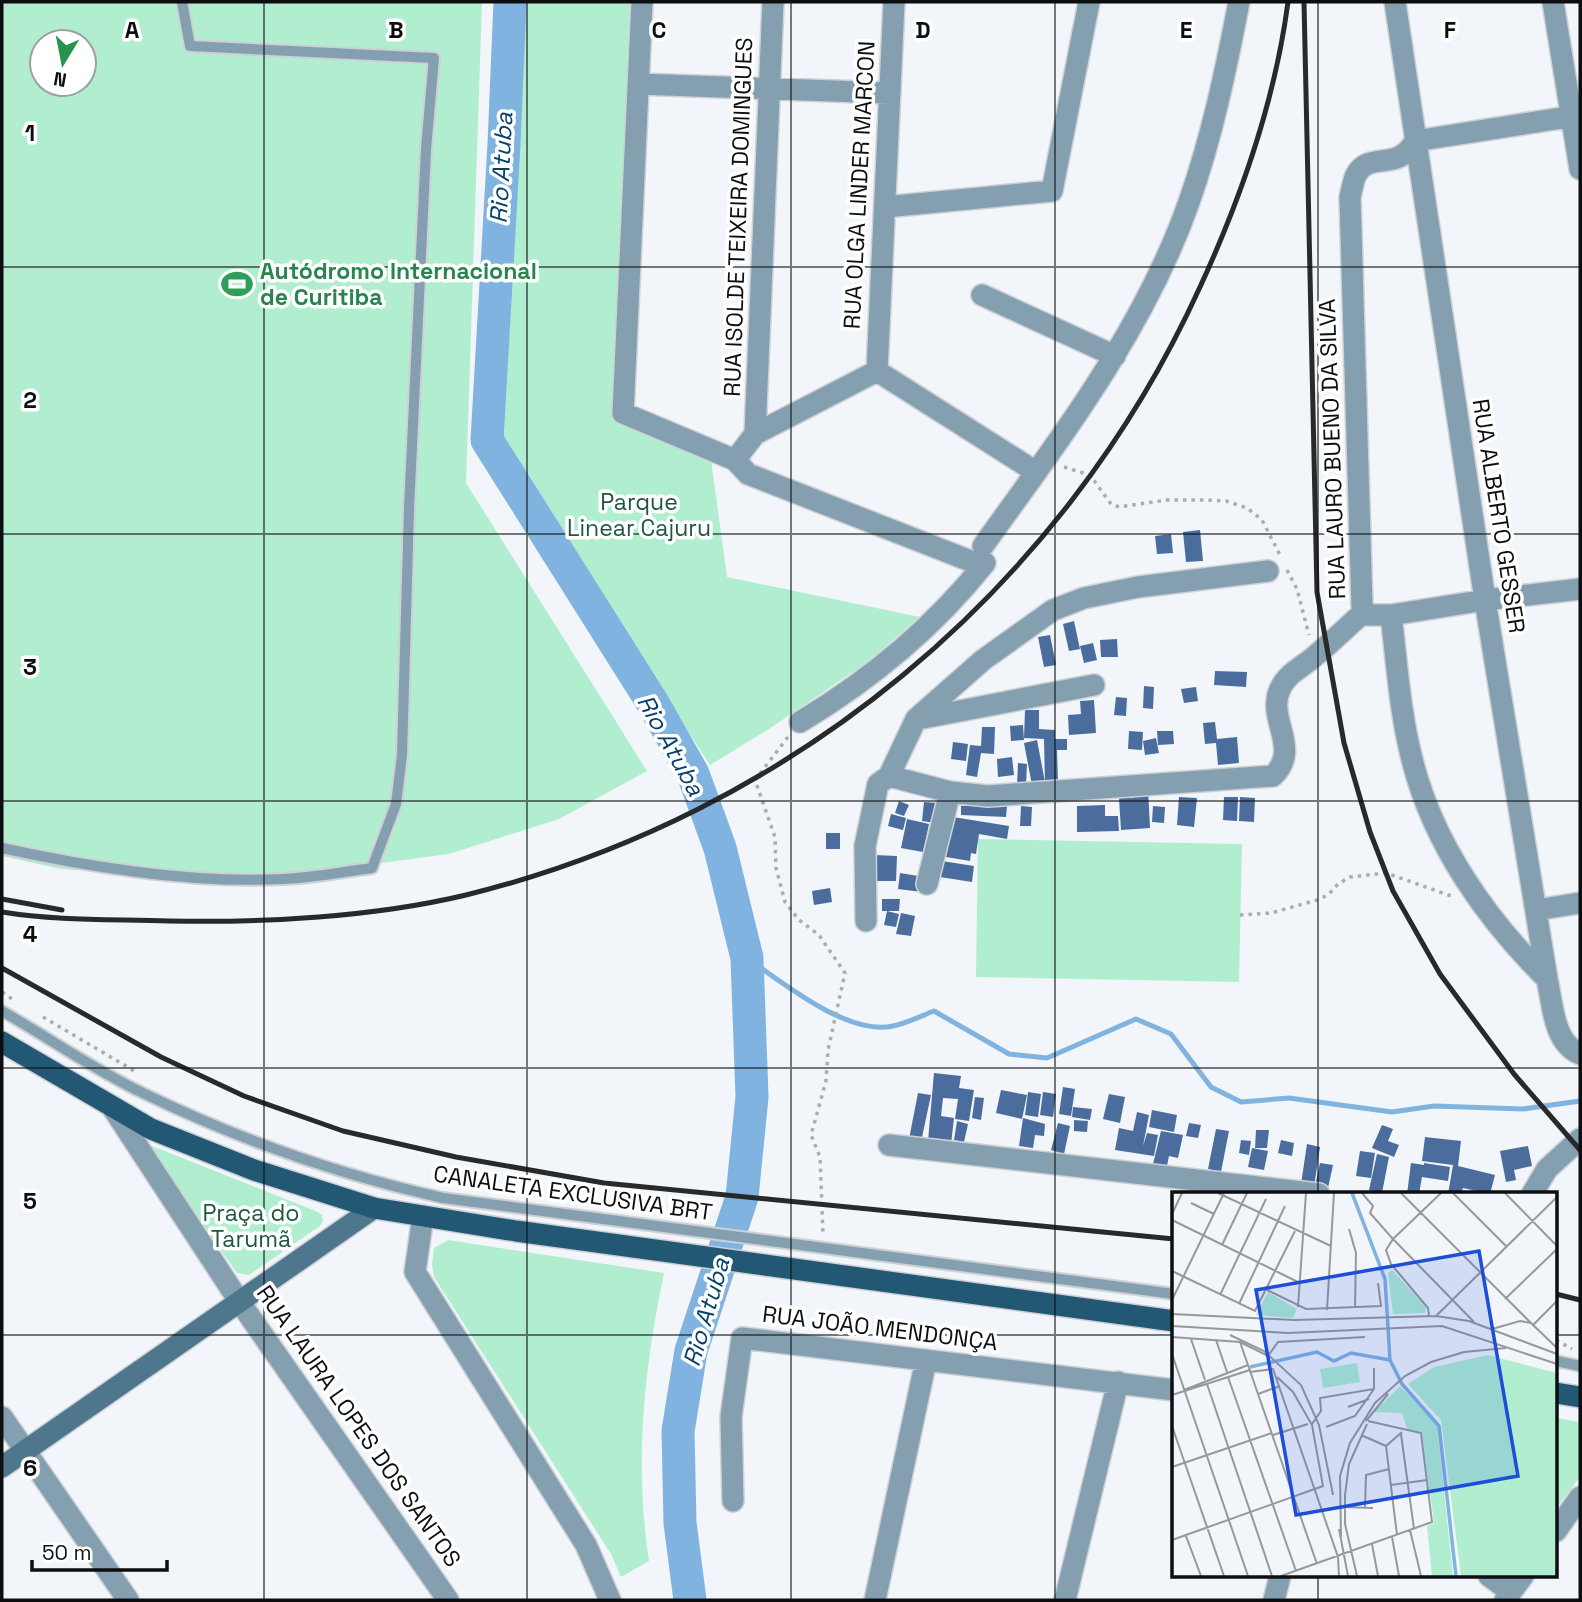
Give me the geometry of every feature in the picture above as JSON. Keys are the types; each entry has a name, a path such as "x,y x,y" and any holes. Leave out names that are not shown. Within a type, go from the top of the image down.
{"main road":[{"path":"2,1042 151,1129 232,1162 374,1208 609,1244 1172,1321"},
{"path":"2,1050 27,1059"},
{"path":"1558,1393 1580,1397"}],"street":[{"path":"642,2 623,413 735,460 748,474 980,557"},
{"name":"RUA ISOLDE TEIXEIRA DOMINGUES","path":"755,434 773,2"},
{"name":"RUA OLGA LINDER MARCON","path":"877,371 894,2"},
{"path":"885,207 1052,191 1088,2"},
{"path":"800,722 850,690 930,624 961,593 980,557 1115,356 1157,277 1189,202 1212,125 1239,2"},
{"name":"RUA ALBERTO GESSER","path":"1395,2 1485,600 1547,979 1561,1037 1568,1048 1580,1054"},
{"path":"1553,2 1576,116 1580,169"},
{"path":"638,84 890,93"},
{"path":"1415,141 1576,116"},
{"name":"RUA LAURO BUENO DA SILVA","path":"1415,141 1409,153 1401,157 1364,166 1356,175 1350,197 1364,612 1373,617 1580,589"},
{"path":"982,295 1115,356"},
{"path":"735,460 755,434 877,371 916,398 1040,466"},
{"path":"866,921 864,846 878,783 889,776 916,719 983,660 1053,610 1084,598 1138,587 1268,571"},
{"path":"889,776 950,792 988,796 1273,776 1283,767 1286,753 1276,701 1280,687 1290,674 1314,657 1364,612"},
{"path":"1391,615 1404,720 1413,764 1429,809 1452,857 1485,908 1518,950 1547,979"},
{"path":"916,719 1094,685"},
{"path":"927,884 950,792"},
{"path":"1536,910 1580,903"},
{"name":"RUA LAURA LOPES DOS SANTOS","path":"112,1107 239,1301 448,1600"},
{"path":"1533,1192 1547,1169 1580,1139"},
{"path":"889,1144 1302,1192"},
{"path":"2,1467 374,1208"},
{"path":"423,1216 415,1272 586,1545 610,1600"},
{"name":"RUA JOÃO MENDONÇA","path":"733,1501 731,1417 742,1338 1172,1390"},
{"path":"875,1600 926,1360"},
{"path":"1065,1600 1118,1382"},
{"path":"2,1417 128,1600"},
{"path":"1558,1528 1580,1497"},
{"path":"1275,1600 1280,1578"},
{"path":"1493,1578 1513,1589"}],"lane":[{"path":"2,848 67,862 188,877 295,878 372,869 396,804 402,755 409,509 426,149 434,58 190,46 182,2"},
{"name":"CANALETA EXCLUSIVA BRT","path":"2,1011 144,1094 240,1136 324,1168 443,1198 1172,1294"},
{"path":"1558,1361 1580,1366"}],"path":[{"path":"1040,466 1090,475 1111,504 1119,507 1167,500 1205,499 1226,500 1247,508 1262,520 1297,589 1314,657"},
{"path":"800,722 755,779 775,837 776,868 785,902 799,920 819,935 845,973 828,1050 826,1081 811,1135 820,1157 823,1249"},
{"path":"1240,915 1271,912 1317,900 1328,895 1338,884 1350,877 1386,873 1485,908"},
{"path":"2,992 13,999"},
{"path":"36,1012 137,1072"},
{"path":"1558,1341 1576,1352"}],"green space":[{"name":"Autódromo Internacional de Curitiba","path":"2,2 482,2 466,483 647,771 559,819 449,854 247,881 61,869 2,856"},
{"name":"Parque Linear Cajuru","path":"519,2 630,2 613,418 711,460 727,577 920,617 867,662 769,729 710,765 500,447"},
{"path":"978,839 1242,844 1239,982 976,977"},
{"name":"Praça do Tarumã","path":"152,1146 318,1212 323,1221 320,1226 249,1275 237,1273 152,1153"},
{"path":"448,1240 664,1273 651,1344 643,1416 642,1488 649,1561 621,1577 611,1554 434,1277 434,1248"},
{"path":"1558,1418 1580,1422 1580,1477 1558,1505"}],"building":[{"path":"1200,530 1203,561 1186,562 1183,532"},
{"path":"1171,534 1173,553 1157,554 1155,536"},
{"path":"1074,621 1080,649 1069,651 1063,624"},
{"path":"1050,635 1056,665 1044,667 1038,637"},
{"path":"1117,639 1118,657 1101,657 1100,640"},
{"path":"1093,643 1097,660 1084,663 1080,646"},
{"path":"1215,671 1247,672 1246,687 1214,685"},
{"path":"1144,686 1154,687 1153,709 1143,708"},
{"path":"1196,687 1198,701 1184,703 1181,689"},
{"path":"1116,697 1127,698 1126,716 1114,715"},
{"path":"1094,700 1096,733 1069,735 1068,715 1081,714 1080,701"},
{"path":"1025,710 1039,710 1039,729 1055,730 1055,739 1067,739 1067,750 1057,750 1058,782 1045,783 1044,739 1024,738"},
{"path":"1215,722 1217,739 1237,737 1239,763 1218,765 1216,743 1205,744 1203,723"},
{"path":"1023,725 1024,740 1011,741 1010,726"},
{"path":"982,727 995,727 994,754 981,753 977,777 966,775 970,745 981,746"},
{"path":"1129,731 1143,732 1142,750 1128,749"},
{"path":"1157,731 1173,731 1174,744 1158,745"},
{"path":"1156,738 1159,753 1145,755 1143,741"},
{"path":"1037,740 1045,782 1032,785 1024,743"},
{"path":"953,742 968,744 966,761 951,759"},
{"path":"1012,757 1014,775 998,777 997,759"},
{"path":"1018,763 1027,764 1026,785 1017,785"},
{"path":"1148,788 1150,828 1121,830 1119,798 1134,798 1134,789"},
{"path":"1179,797 1197,798 1194,827 1177,825"},
{"path":"1224,797 1238,797 1237,821 1223,820"},
{"path":"1240,797 1255,798 1254,822 1239,821"},
{"path":"899,801 909,805 904,816 895,813"},
{"path":"924,802 938,803 935,823 922,821"},
{"path":"961,804 1007,806 1006,817 961,815"},
{"path":"1105,805 1105,816 1118,816 1119,831 1077,832 1077,806"},
{"path":"1021,806 1032,807 1031,826 1020,826"},
{"path":"1153,806 1165,807 1164,823 1152,822"},
{"path":"891,814 906,818 903,830 888,826"},
{"path":"953,817 1009,826 1007,839 979,834 976,854 971,853 970,861 946,857"},
{"path":"907,819 929,824 923,852 901,848"},
{"path":"826,833 840,833 840,849 826,849"},
{"path":"874,855 897,856 896,881 877,881"},
{"path":"942,861 974,866 972,882 940,877"},
{"path":"900,873 924,877 922,892 898,889"},
{"path":"830,888 832,902 814,905 812,891"},
{"path":"882,899 900,899 899,911 882,911"},
{"path":"887,911 899,914 896,927 884,925"},
{"path":"901,913 915,916 911,936 896,934"},
{"path":"934,1073 961,1076 959,1088 974,1090 969,1121 955,1119 958,1099 943,1098 941,1116 954,1118 951,1144 928,1141"},
{"path":"1063,1087 1075,1089 1071,1116 1059,1114"},
{"path":"1001,1090 1027,1095 1022,1119 996,1113"},
{"path":"1028,1092 1041,1094 1038,1117 1025,1115"},
{"path":"1043,1092 1056,1094 1053,1117 1040,1115"},
{"path":"918,1093 931,1095 921,1142 909,1139"},
{"path":"1109,1094 1125,1097 1120,1123 1103,1119"},
{"path":"975,1097 984,1098 981,1120 972,1118"},
{"path":"1073,1107 1092,1109 1090,1120 1072,1117"},
{"path":"1152,1110 1177,1115 1174,1132 1149,1127"},
{"path":"1137,1112 1149,1115 1143,1146 1147,1133 1158,1135 1154,1156 1115,1150 1119,1128 1133,1131"},
{"path":"1023,1118 1045,1124 1044,1136 1035,1135 1033,1148 1019,1146"},
{"path":"1074,1120 1088,1121 1087,1132 1074,1131"},
{"path":"957,1121 968,1124 964,1142 954,1140"},
{"path":"1058,1123 1070,1126 1064,1154 1051,1150"},
{"path":"1189,1123 1201,1125 1198,1138 1186,1136"},
{"path":"1382,1125 1393,1129 1388,1141 1399,1145 1394,1157 1372,1148"},
{"path":"1216,1129 1229,1131 1221,1172 1208,1169"},
{"path":"1256,1130 1269,1130 1267,1148 1255,1148"},
{"path":"1161,1131 1183,1135 1178,1158 1169,1156 1167,1166 1153,1164"},
{"path":"1425,1137 1461,1141 1458,1166 1495,1175 1491,1192 1463,1188 1462,1192 1448,1192 1453,1165 1422,1161"},
{"path":"1241,1140 1251,1141 1249,1155 1239,1153"},
{"path":"1281,1140 1294,1143 1292,1156 1278,1153"},
{"path":"1307,1144 1320,1147 1314,1187 1301,1184"},
{"path":"1528,1146 1532,1166 1514,1170 1516,1180 1506,1182 1500,1151"},
{"path":"1252,1148 1268,1151 1264,1170 1248,1167"},
{"path":"1360,1151 1375,1153 1371,1178 1356,1176"},
{"path":"1377,1154 1389,1157 1382,1192 1369,1190"},
{"path":"1320,1163 1333,1165 1328,1188 1315,1186"},
{"path":"1411,1163 1450,1167 1448,1181 1422,1177 1419,1192 1407,1192"}],"waterway":[{"name":"Rio Atuba","path":"510,2 487,440 654,705 693,774 720,848 747,958 752,1097 742,1197 691,1351 678,1431 680,1523 690,1600"},
{"path":"747,958 817,1005 856,1023 875,1027 893,1026 934,1011 1009,1054 1047,1058 1136,1019 1171,1034 1211,1087 1241,1102 1289,1098 1392,1112 1434,1106 1523,1109 1580,1101"}],"railway":[{"path":"2,912 85,919 243,921 319,917 431,903 466,895 585,858 698,809 805,748 903,675 993,592 1073,499 1142,397 1200,287 1243,183 1275,76 1288,2"},
{"path":"1304,2 1317,592 1344,743 1370,832 1393,891 1440,974 1514,1074 1580,1150"},
{"path":"2,899 62,910"},
{"path":"2,968 161,1057 244,1096 343,1131 456,1157 604,1183 1172,1239"},
{"path":"1558,1294 1580,1300"}],"place":[{"name":"Autódromo Internacional de Curitiba","path":"237,284"}]}
